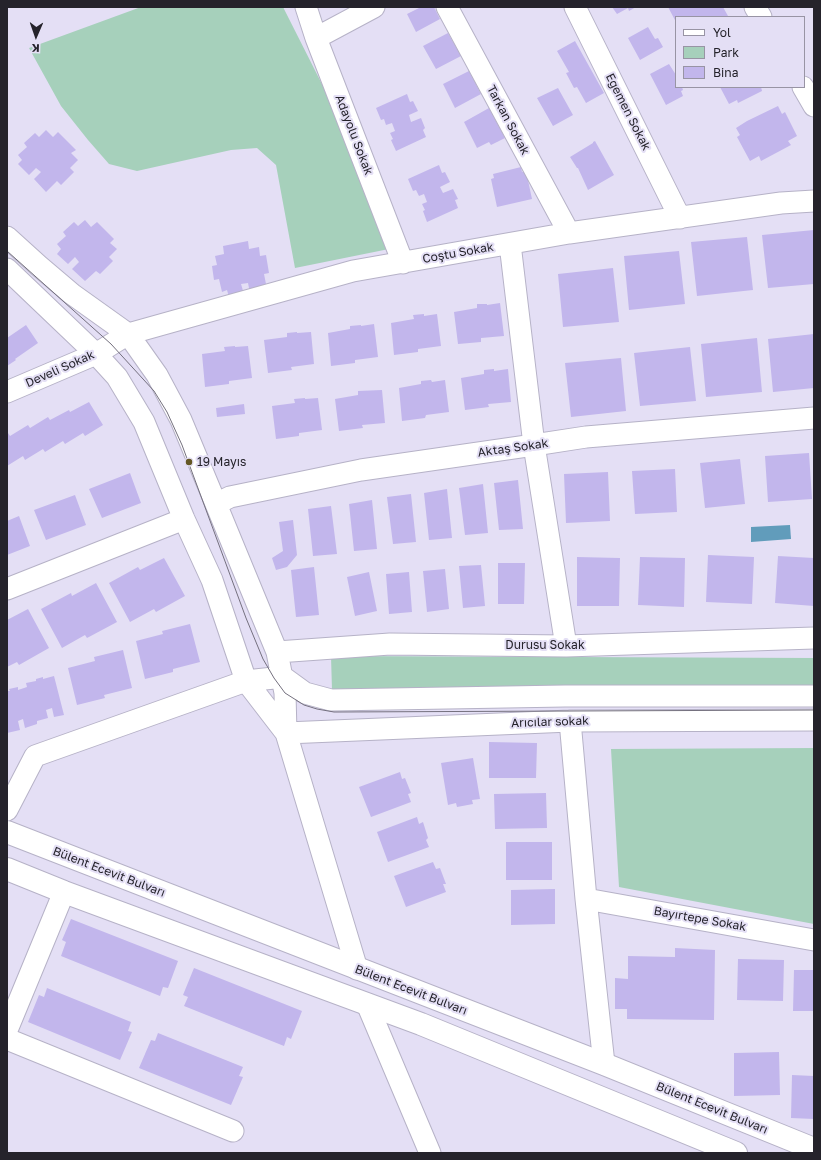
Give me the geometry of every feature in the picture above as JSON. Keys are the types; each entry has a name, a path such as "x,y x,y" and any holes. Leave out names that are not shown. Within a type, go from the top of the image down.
{"main road":[{"name":"Bülent Ecevit Bulvarı","path":"7,832 356,969 604,1064 814,1149"},
{"path":"7,869 64,892 421,1024 736,1153"}],"street":[{"name":"Adayolu Sokak","path":"306,7 316,38 403,263"},
{"path":"316,38 374,7"},
{"name":"Tarkan Sokak","path":"447,7 569,233"},
{"name":"Egemen Sokak","path":"575,7 680,218"},
{"path":"755,7 760,16"},
{"path":"803,88 814,106"},
{"name":"Coştu Sokak","path":"112,344 353,271 569,233 781,204 814,201"},
{"path":"7,237 72,294 112,344 117,377 144,422 184,519 212,580 246,681 286,733"},
{"path":"510,244 534,445 566,646"},
{"path":"7,269 158,375 181,420 277,652 285,693 286,733 356,969"},
{"name":"Develi Sokak","path":"7,392 112,344"},
{"name":"Aktaş Sokak","path":"216,504 230,497 361,470 586,437 814,418"},
{"path":"7,589 184,519"},
{"name":"Durusu Sokak","path":"277,652 390,644 566,646 814,638"},
{"path":"7,810 35,756 246,681 283,677 305,693 331,700 565,696 814,696"},
{"name":"Arıcılar sokak","path":"286,733 570,721 814,720"},
{"path":"570,721 586,898 604,1064"},
{"path":"7,1030 64,892"},
{"name":"Bayırtepe Sokak","path":"586,898 814,940"},
{"path":"367,1004 430,1153"},
{"path":"7,1039 233,1131"}],"green space":[{"path":"141,7 283,7 330,100 389,249 295,268 276,165 257,148 231,150 137,171 109,164 61,106 29,48"},
{"path":"331,656 814,658 814,693 332,690"},
{"path":"814,748 814,924 619,887 611,749"}],"water":[{"path":"790,525 791,539 751,542 751,527"}],"building":[{"path":"421,7 434,7 440,19 416,32 407,14"},
{"path":"612,7 636,7 629,11 628,8 617,14"},
{"path":"668,7 723,7 728,16 675,16 675,20"},
{"path":"648,27 655,39 658,38 663,47 640,60 628,38"},
{"path":"448,33 461,56 436,69 423,46"},
{"path":"575,41 604,93 586,103 577,87 574,88 566,73 569,72 557,51"},
{"path":"669,64 675,73 675,88 682,88 683,90 681,91 683,96 666,105 650,74"},
{"path":"469,71 481,94 455,108 443,84"},
{"path":"558,88 573,115 553,126 537,98"},
{"path":"721,88 761,88 762,91 738,103 737,100 729,104"},
{"path":"407,94 410,102 413,101 418,111 409,115 411,122 421,118 425,128 423,130 426,137 396,151 391,140 393,139 390,133 395,131 392,123 386,125 384,119 381,120 376,108"},
{"path":"778,106 782,114 785,112 797,136 788,141 791,145 761,161 759,156 750,161 737,137 740,135 736,128"},
{"path":"489,108 505,138 491,145 489,142 477,148 464,122"},
{"path":"46,130 53,137 58,132 76,150 71,153 78,160 70,168 74,172 61,185 57,181 46,192 34,179 41,172 36,168 29,175 18,164 22,160 18,155 27,147 24,143 35,133 39,137"},
{"path":"595,141 614,175 588,190 578,168 570,157"},
{"path":"439,165 442,173 445,172 450,182 440,187 443,193 453,189 458,199 455,200 458,208 427,222 423,211 425,210 422,204 427,202 424,194 419,196 416,190 413,191 408,179"},
{"path":"521,167 522,172 526,171 532,199 497,207 491,179 494,178 493,174"},
{"path":"85,220 91,227 97,222 114,239 110,243 117,249 109,257 113,261 100,274 96,271 85,281 72,269 79,262 75,257 68,264 57,254 61,249 57,244 66,236 63,232 74,222 78,226"},
{"path":"814,230 814,284 768,288 762,235"},
{"path":"747,237 753,290 697,296 691,242"},
{"path":"248,241 249,249 259,247 260,256 266,255 269,273 264,274 267,289 250,293 248,283 241,284 244,294 229,297 227,290 222,292 219,279 214,280 212,266 217,265 215,256 224,254 223,246"},
{"path":"679,251 685,304 629,310 624,256"},
{"path":"613,268 619,322 563,327 558,274"},
{"path":"500,303 504,336 481,338 481,342 458,344 454,312 477,308 477,304 487,305"},
{"path":"424,314 424,316 437,314 441,346 418,349 418,352 394,355 391,323 414,319 413,315"},
{"path":"374,324 378,357 355,360 355,363 331,366 328,333 350,329 350,326"},
{"path":"26,325 38,343 7,366 7,338"},
{"path":"311,332 314,364 291,367 292,370 268,373 264,340 287,337 287,333"},
{"path":"814,334 814,388 773,392 768,339"},
{"path":"757,338 762,392 706,397 701,344"},
{"path":"248,346 252,378 229,381 229,384 205,387 202,354 225,351 224,347"},
{"path":"690,347 696,401 640,406 634,353"},
{"path":"621,358 626,411 571,417 565,363"},
{"path":"494,369 494,371 508,369 511,402 488,404 489,407 465,410 461,378 484,374 484,370"},
{"path":"431,380 432,382 445,380 449,412 426,415 425,418 402,421 399,388 421,384 421,381"},
{"path":"382,390 385,423 362,425 363,428 339,431 335,399 358,395 358,391"},
{"path":"318,398 322,430 299,433 299,436 276,439 272,406 295,403 294,399"},
{"path":"89,402 103,425 85,436 83,433 65,444 63,441 45,452 43,449 25,460 23,456 7,466 8,433 10,436 28,425 30,428 48,417 50,420"},
{"path":"244,404 245,414 217,417 216,408"},
{"path":"809,453 812,499 768,502 765,456"},
{"path":"740,459 745,504 705,508 700,463"},
{"path":"675,469 677,512 635,514 632,471"},
{"path":"608,472 610,521 566,523 564,474"},
{"path":"130,473 141,503 102,518 89,489"},
{"path":"518,480 523,529 499,530 494,483"},
{"path":"483,484 488,533 465,535 459,488"},
{"path":"447,489 452,538 429,540 424,493"},
{"path":"411,494 416,542 393,544 387,497"},
{"path":"75,495 86,525 46,540 34,510"},
{"path":"372,500 377,549 354,551 349,504"},
{"path":"331,506 337,554 313,556 308,509"},
{"path":"19,516 30,546 7,555 7,521"},
{"path":"293,520 297,555 287,567 276,570 272,558 283,551 279,522"},
{"path":"708,555 754,557 752,604 706,602"},
{"path":"778,556 814,558 814,606 775,603"},
{"path":"577,557 620,558 619,606 577,606"},
{"path":"640,557 685,558 684,607 638,605"},
{"path":"164,558 185,596 156,612 154,609 130,622 109,583 138,567 140,570"},
{"path":"498,563 525,563 524,604 498,604"},
{"path":"481,565 485,606 463,608 459,566"},
{"path":"314,567 319,615 296,617 291,570"},
{"path":"445,569 449,609 427,612 423,571"},
{"path":"369,572 377,611 355,616 347,577"},
{"path":"409,572 412,612 389,614 386,574"},
{"path":"96,583 117,622 87,638 85,635 62,648 41,609 71,593 72,596"},
{"path":"28,609 49,648 19,665 17,662 7,667 7,620"},
{"path":"190,624 200,662 173,669 173,672 145,679 136,641 163,634 162,631"},
{"path":"123,650 132,688 104,695 105,698 77,705 68,668 95,661 94,657"},
{"path":"54,676 64,715 54,717 52,708 46,710 48,718 37,721 37,724 25,728 23,719 18,721 20,730 7,733 7,691 18,687 18,690 27,687 26,683 36,681 36,679"},
{"path":"489,742 537,743 536,778 489,778"},
{"path":"473,758 480,799 472,800 473,804 457,807 456,803 448,805 441,763"},
{"path":"400,772 402,779 405,778 411,793 408,794 411,802 371,817 359,787"},
{"path":"546,793 547,828 495,829 494,794"},
{"path":"417,817 419,824 423,822 428,838 426,840 429,847 388,862 377,832"},
{"path":"506,842 552,842 552,880 506,880"},
{"path":"433,862 436,869 440,868 446,884 443,884 446,892 406,907 394,876"},
{"path":"555,889 555,924 511,925 511,890"},
{"path":"71,919 178,961 168,988 163,987 160,996 61,956 66,942 62,940"},
{"path":"675,948 715,950 714,1020 627,1019 627,1009 615,1009 615,978 628,979 628,956 675,957"},
{"path":"738,959 784,960 783,1001 737,1000"},
{"path":"194,968 302,1011 291,1039 287,1037 284,1046 184,1006 188,997 183,995"},
{"path":"794,970 814,970 814,1011 793,1011"},
{"path":"47,988 131,1022 128,1031 132,1032 120,1060 28,1022 39,995 44,997"},
{"path":"158,1033 243,1067 239,1076 243,1077 231,1105 139,1068 151,1040 155,1041"},
{"path":"779,1052 780,1095 734,1096 734,1053"},
{"path":"792,1075 814,1076 814,1119 791,1118"}],"tram line":[{"path":"7,251 111,344 154,391 167,412 182,445 246,618 263,659 285,693 304,705 334,712 814,710"}],"place":[{"name":"19 Mayıs","path":"189,462"}]}
